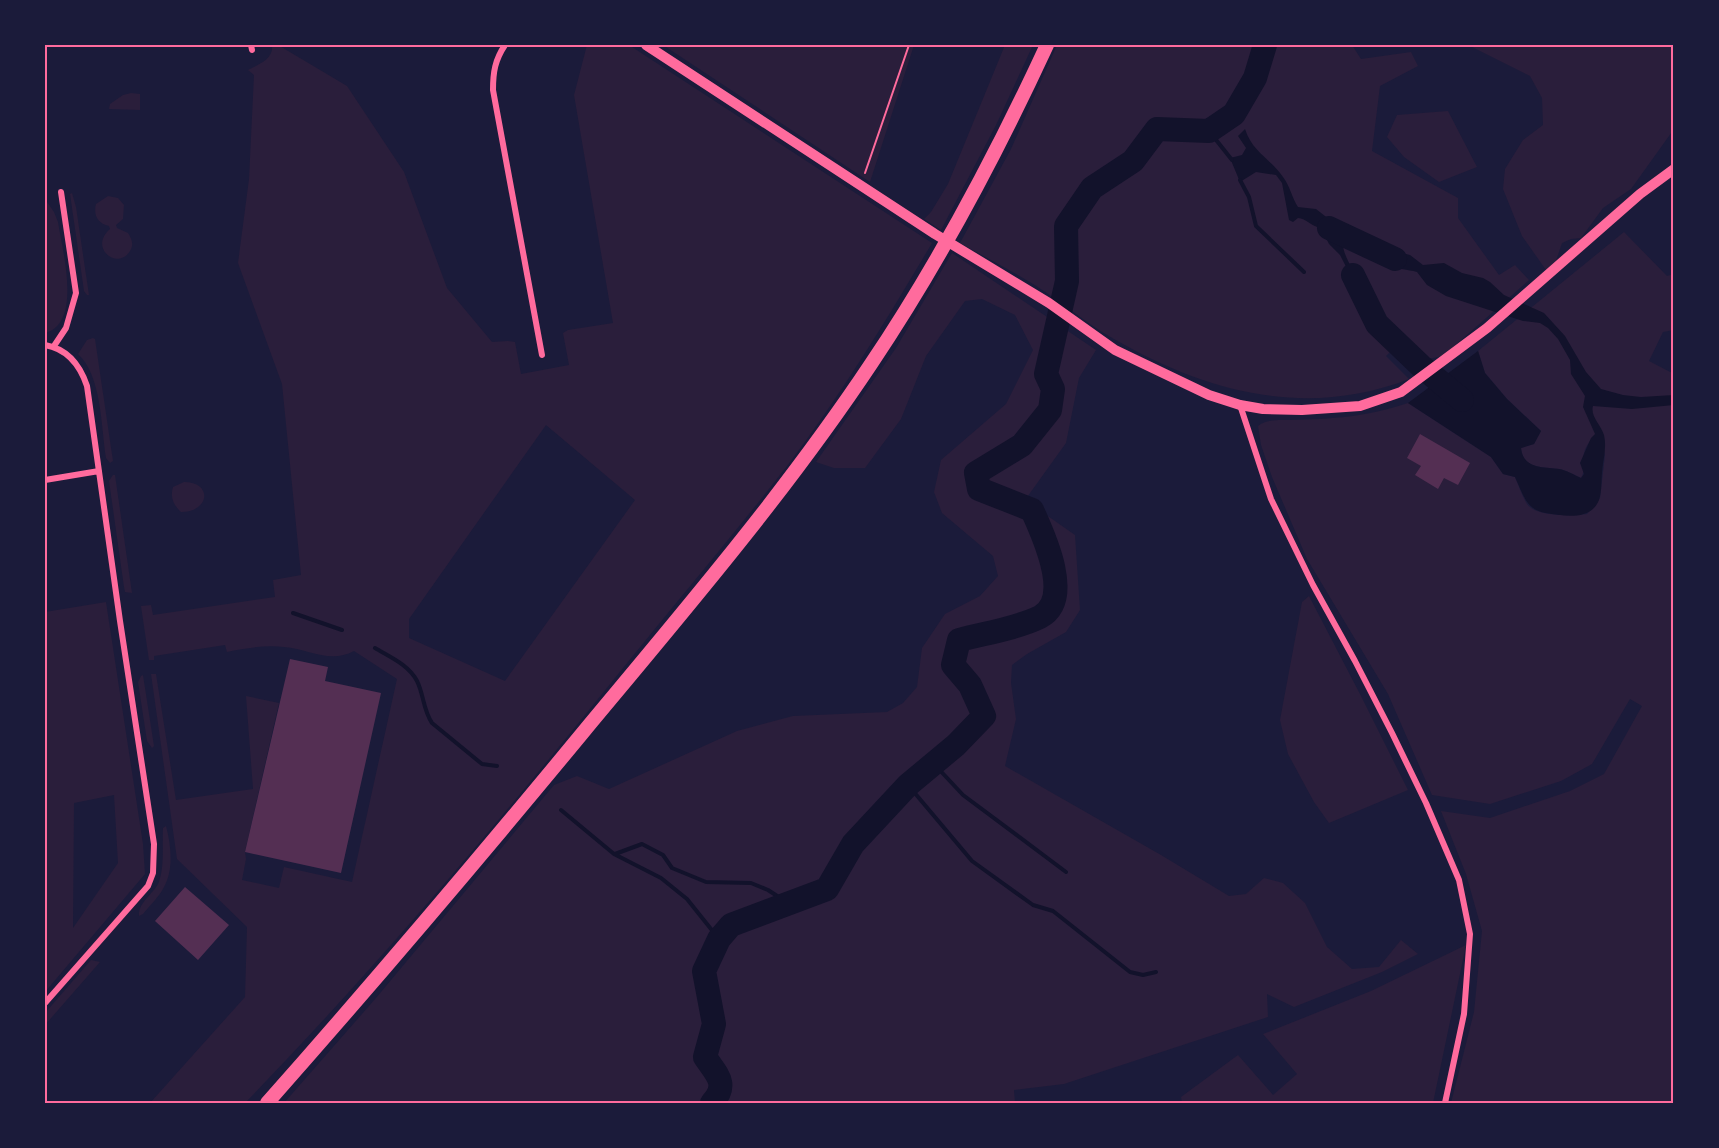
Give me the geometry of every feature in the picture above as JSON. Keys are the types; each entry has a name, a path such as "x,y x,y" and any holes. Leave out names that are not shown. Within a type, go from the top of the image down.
{"highway":[{"path":"267,1103 462,879 757,520 853,391 969,202 1016,112 1047,45"}],"street":[{"path":"505,45 496,61 493,90 542,355"},
{"path":"646,45 942,238 1049,303 1115,350 1201,391 1240,405 1263,408 1302,410 1360,406 1389,397 1412,386 1498,318 1640,194 1674,169"},
{"path":"54,346 66,328 76,293 61,192"},
{"path":"45,345 54,346 71,357 87,386 154,844 153,873 148,886 45,1003"},
{"path":"1240,405 1271,499 1313,585 1397,743 1460,880 1467,914 1469,946 1464,1014 1444,1103"},
{"path":"45,480 99,471"}],"path":[{"path":"859,183 870,162 909,45"}],"shaded area":[{"path":"272,45 278,45 347,86 404,172 447,288 492,342 515,342 521,374 569,365 563,333 568,330 613,323 574,95 587,45 629,45 932,243 845,384 787,466 532,779 344,998 245,1103 150,1103 245,997 247,927 177,859 151,674 156,674 176,800 253,789 246,696 279,703 245,852 242,880 279,888 284,867 352,882 397,679 354,651 345,655 328,656 293,648 270,646 227,652 225,645 154,656 154,660 149,660 141,606 151,605 153,615 275,597 273,580 301,575 282,384 238,263 249,179 254,75 248,70 265,60 272,50","holes":["546,425 635,500 505,681 409,638 409,619"]},
{"path":"663,45 914,45 870,182"},
{"path":"1005,45 1033,45 996,125 941,230 924,219 931,212 948,184"},
{"path":"1057,45 1352,45 1361,59 1411,52 1418,66 1380,86 1372,151 1458,198 1458,218 1499,275 1515,265 1529,280 1443,356 1428,359 1405,337 1386,356 1409,379 1371,391 1332,397 1295,398 1257,394 1184,373 1149,358 1102,332 1035,285 960,243 1011,149"},
{"path":"1468,45 1674,45 1674,129 1631,189 1603,208 1581,238 1562,243 1556,261 1546,270 1522,236 1503,189 1505,169 1523,140 1543,125 1542,98 1530,76"},
{"path":"140,94 140,110 109,109 110,104 123,95"},
{"path":"1448,111 1477,167 1439,182 1404,157 1387,137 1397,115"},
{"path":"1245,129 1252,144 1278,170 1298,207 1316,209 1339,227 1367,237 1390,250 1410,255 1423,265 1444,263 1462,273 1483,278 1504,295 1544,313 1565,336 1586,372 1601,389 1641,397 1674,395 1674,405 1632,409 1593,406 1592,410 1604,435 1605,444 1601,493 1595,507 1576,516 1539,511 1526,500 1515,477 1503,474 1491,457 1408,403 1478,351 1485,373 1507,399 1541,431 1534,444 1521,448 1526,460 1535,466 1562,470 1581,478 1584,474 1580,463 1595,434 1583,407 1585,396 1571,374 1570,360 1558,339 1548,328 1540,323 1523,321 1446,296 1427,285 1417,272 1380,263 1374,258 1366,244 1360,241 1343,242 1352,269 1382,316 1378,317 1360,294 1340,255 1329,244 1321,228 1301,218 1293,222 1289,220 1282,183 1276,175 1256,172 1240,182 1230,158 1242,155 1246,148 1238,136"},
{"path":"72,193 89,295 84,291 70,194"},
{"path":"108,196 118,198 124,205 123,219 116,225 117,228 128,233 132,242 130,251 125,257 119,259 107,255 103,250 104,236 110,229 109,226 99,221 95,212 96,204"},
{"path":"45,199 58,222 66,266 67,301 64,315 57,326 45,333"},
{"path":"1624,232 1667,276 1674,274 1674,330 1663,332 1649,361 1674,374 1674,1103 1451,1103 1474,1012 1482,931 1466,874 1441,811 1490,818 1570,791 1604,774 1642,706 1630,699 1592,764 1561,781 1490,804 1432,795 1388,694 1307,559 1272,477 1261,445 1258,426 1273,420 1321,419 1363,414 1408,403 1491,457 1503,474 1515,477 1525,501 1532,508 1555,515 1587,514 1600,498 1605,455 1598,432 1585,450 1581,478 1562,470 1535,466 1530,463 1523,455 1521,448 1534,444 1541,431 1507,399 1485,373 1478,351"},
{"path":"952,253 1096,350 1079,378 1066,443 1025,500 1075,535 1080,610 1066,632 1012,665 1011,683 1016,719 1005,766 1229,896 1246,894 1264,878 1283,883 1305,903 1327,947 1352,969 1379,967 1401,940 1418,954 1382,972 1294,1007 1267,994 1268,1017 1064,1084 1014,1090 1015,1103 284,1103 376,998 554,785 577,776 609,789 737,731 793,716 887,712 903,703 917,687 922,648 945,614 980,596 998,576 993,556 942,513 934,492 941,460 1006,404 1033,350 1015,315 982,299 965,301 926,356 901,419 865,468 834,468 816,462 896,348"},
{"path":"95,339 113,461 110,463 106,458 96,388 92,375 78,354 87,340"},
{"path":"115,475 132,593 125,592 124,587 109,481"},
{"path":"184,482 200,487 204,497 198,507 191,511 181,512 173,501 172,491 173,487"},
{"path":"1309,596 1408,790 1329,823 1314,802 1288,754 1280,720 1302,602"},
{"path":"106,602 143,844 145,874 45,992 45,612","holes":["114,795 118,863 73,928 74,803"]},
{"path":"143,675 154,746 152,748 147,741 138,682"},
{"path":"166,826 171,857 167,880 157,898 139,916 141,907 160,878 163,828"},
{"path":"1466,945 1433,1103 1182,1103 1181,1097 1238,1055 1273,1095 1297,1074 1263,1034 1371,991"},
{"path":"91,960 100,962 45,1025 45,1013"}],"building":[{"path":"1420,434 1470,463 1458,485 1444,478 1438,489 1415,475 1421,466 1407,458"},
{"path":"290,659 328,667 325,681 381,693 341,873 245,852"},
{"path":"185,887 229,925 198,960 155,921"}],"waterway":[{"path":"712,1103 720,1090 720,1085 717,1074 705,1057 714,1024 704,971 719,939 731,925 827,889 853,844 908,785 956,745 984,716 970,685 953,665 959,640 1020,625 1040,617 1050,608 1055,596 1053,566 1043,534 1032,510 979,489 976,473 1022,445 1050,410 1053,389 1046,374 1067,281 1066,226 1092,188 1133,161 1157,129 1209,131 1234,114 1255,78 1265,45"},
{"path":"1209,131 1232,160"},
{"path":"1240,180 1249,197 1256,226 1304,272"},
{"path":"1329,228 1395,259"},
{"path":"1353,275 1377,324 1421,366 1462,400"},
{"path":"293,613 342,630"},
{"path":"375,648 399,662 414,675 432,723 482,764 497,766"},
{"path":"934,764 963,795 1066,872"},
{"path":"908,785 972,861 1033,905 1053,911 1130,972 1143,975 1156,972"},
{"path":"561,810 614,854 661,878 687,899 719,939"},
{"path":"615,854 642,844 663,855 672,868 706,882 751,883 768,890 788,903"}]}
